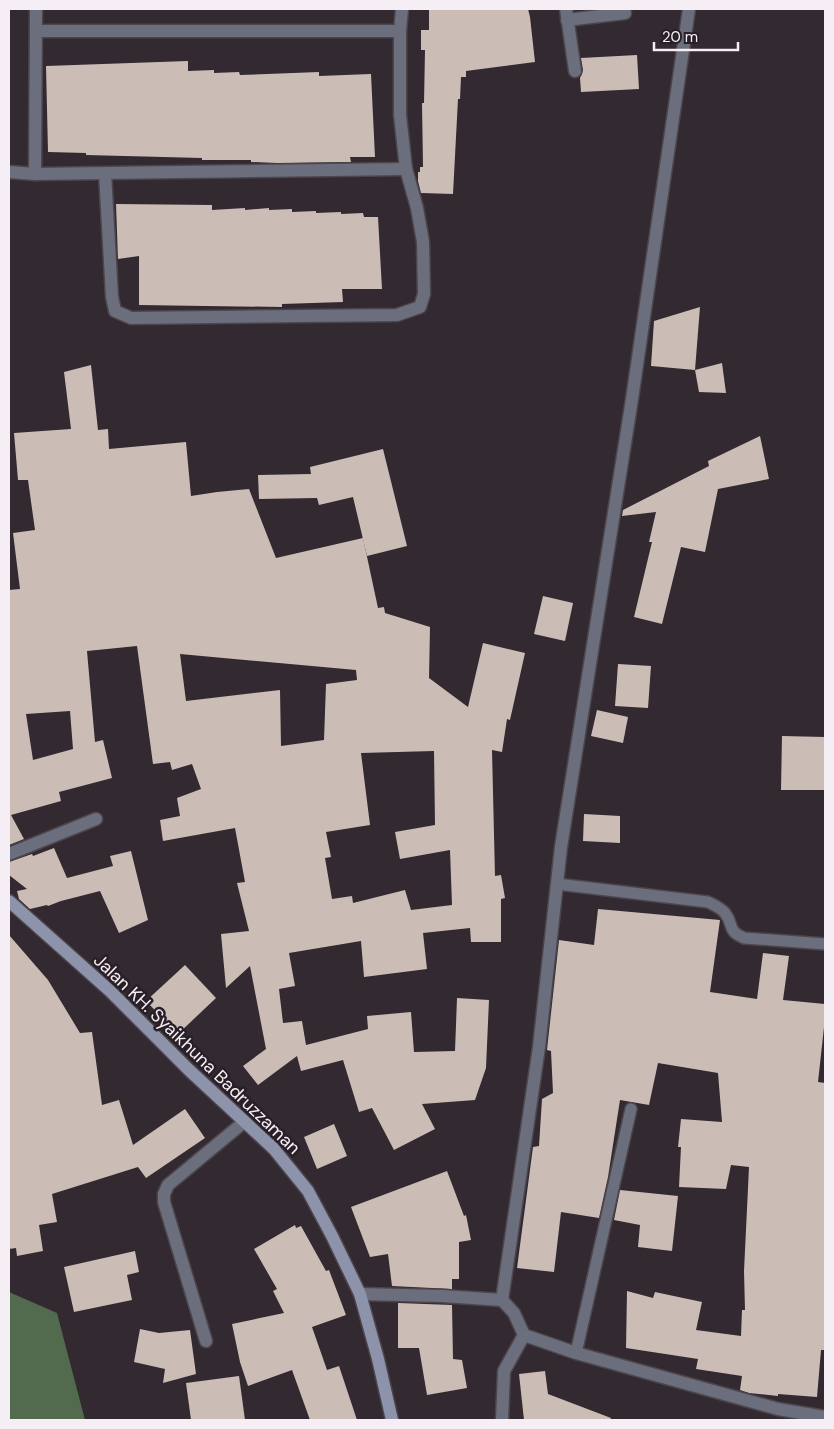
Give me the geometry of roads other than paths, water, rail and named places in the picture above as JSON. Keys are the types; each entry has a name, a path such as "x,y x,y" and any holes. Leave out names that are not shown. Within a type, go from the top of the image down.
{"main road":[{"name":"Jalan KH. Syaikhuna Badruzzaman","path":"9,901 110,991 189,1070 274,1149 308,1191 360,1294 392,1420"}],"street":[{"path":"35,174 36,9"},
{"path":"105,173 112,297 115,311 131,318 397,315 420,307 424,294 423,242 417,208 406,169 400,115 400,31 402,9"},
{"path":"502,1300 539,1047 564,827 633,389 689,9"},
{"path":"575,71 567,14 625,13"},
{"path":"36,31 400,31"},
{"path":"9,172 35,174 406,169"},
{"path":"9,854 96,819"},
{"path":"206,1341 164,1202 164,1194 168,1185 244,1122"},
{"path":"360,1294 502,1300 514,1313 524,1335 576,1353 778,1409 825,1417"},
{"path":"502,1420 504,1371 524,1335"}],"lane":[{"path":"557,884 708,902 724,911 732,930 744,938 825,944"},
{"path":"576,1353 631,1109"}]}
